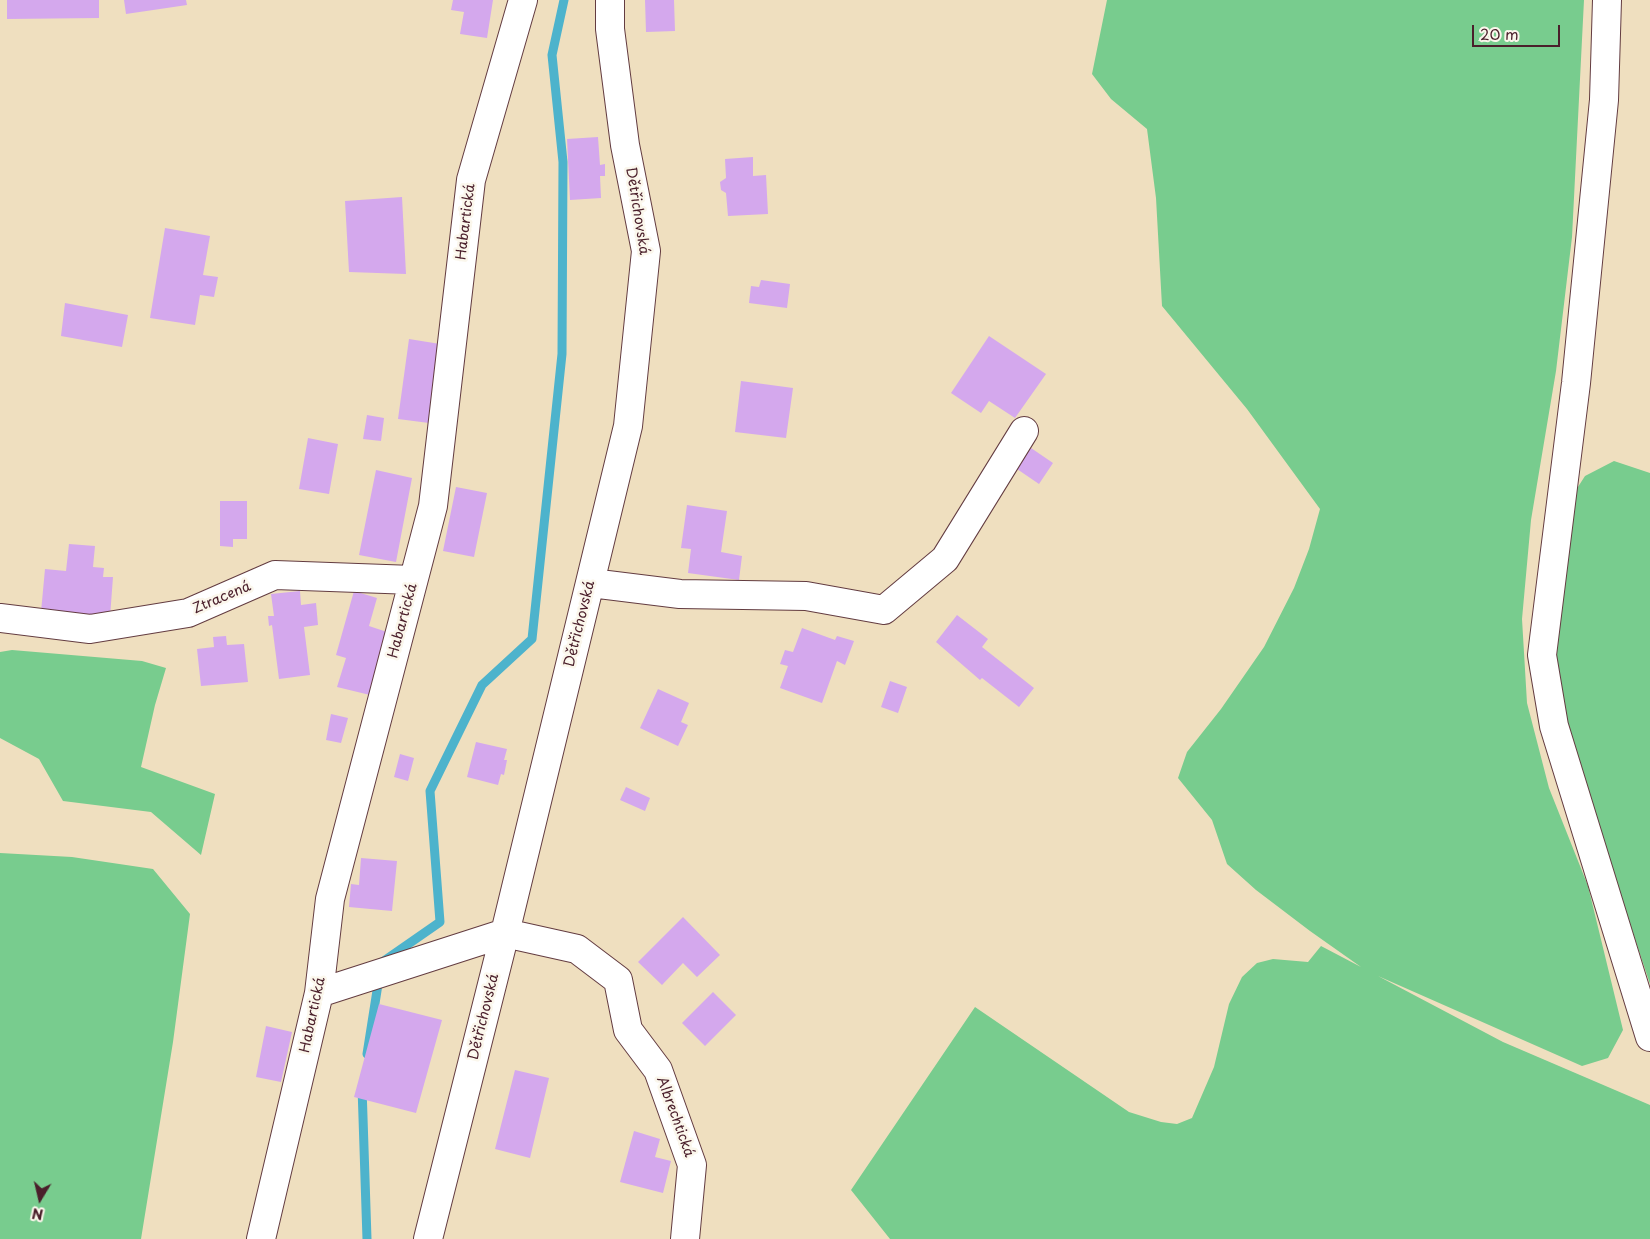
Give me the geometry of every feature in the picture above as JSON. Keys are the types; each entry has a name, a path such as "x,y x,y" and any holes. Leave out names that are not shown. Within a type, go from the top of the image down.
{"street":[{"name":"Habartická","path":"261,1239 320,994 330,899 433,506 471,180 523,0"},
{"name":"Dětřichovská","path":"428,1239 505,933 628,426 646,251 625,145 610,29 610,0"},
{"path":"1607,0 1603,109 1576,383 1542,655 1554,726 1650,1037"},
{"path":"590,583 680,594 806,596 884,610 945,559 1024,431"},
{"name":"Ztracená","path":"0,618 90,628 188,613 276,576 414,580"},
{"path":"320,994 505,933"},
{"name":"Albrechtická","path":"505,933 577,949 618,980 628,1030 658,1070 692,1165 685,1239"}],"green space":[{"path":"1107,0 1584,0 1572,237 1556,371 1531,520 1522,619 1527,703 1549,788 1588,886 1623,1030 1608,1058 1582,1066 1378,976 1503,1042 1650,1105 1650,1239 890,1239 851,1190 975,1007 1129,1112 1161,1122 1177,1124 1192,1118 1214,1067 1229,1004 1242,977 1257,963 1273,959 1308,962 1321,946 1361,967 1256,890 1227,864 1212,820 1178,778 1187,752 1221,709 1264,647 1294,588 1309,549 1320,509 1247,409 1162,306 1156,198 1147,129 1111,99 1092,74"},
{"path":"1614,461 1650,473 1650,984 1578,768 1552,665 1567,504 1585,476"},
{"path":"12,650 142,661 166,668 155,705 141,767 215,794 201,855 151,812 63,801 39,759 0,738 0,652"},
{"path":"0,853 72,857 153,869 190,914 173,1042 141,1239 0,1239"}],"building":[{"path":"7,0 99,0 99,18 7,19"},
{"path":"124,0 186,0 187,5 126,14"},
{"path":"453,0 493,0 487,38 460,34 464,12 451,10"},
{"path":"645,0 674,0 675,31 646,32"},
{"path":"598,137 600,165 605,164 605,176 600,176 601,198 570,200 567,139"},
{"path":"753,157 753,176 766,175 768,214 728,216 726,193 721,190 720,182 726,178 725,159"},
{"path":"402,197 406,274 349,272 345,201"},
{"path":"165,228 210,236 203,275 218,277 214,297 200,295 195,325 150,318"},
{"path":"761,280 790,284 787,308 749,303 751,286 759,287"},
{"path":"65,303 128,315 122,347 61,336"},
{"path":"989,336 1046,374 1015,418 989,401 981,413 951,393"},
{"path":"409,339 440,344 429,423 398,419"},
{"path":"741,381 793,388 786,438 735,432"},
{"path":"367,415 384,418 381,441 363,439"},
{"path":"308,438 338,444 329,494 299,489"},
{"path":"1031,448 1053,463 1039,484 1017,469"},
{"path":"376,470 412,478 396,562 359,555"},
{"path":"456,487 487,493 474,557 443,551"},
{"path":"220,501 247,501 247,539 233,539 233,547 220,546"},
{"path":"687,505 727,511 721,552 742,556 739,580 688,573 691,549 681,548"},
{"path":"69,544 95,546 93,567 104,568 103,577 113,577 110,617 41,612 45,569 66,571"},
{"path":"300,591 301,605 316,603 318,625 304,627 310,675 279,679 272,625 269,626 268,616 274,616 271,594"},
{"path":"354,591 377,598 369,626 387,632 370,695 337,687 346,658 336,655"},
{"path":"957,615 988,639 982,647 1034,688 1019,707 982,678 980,680 936,642"},
{"path":"802,628 835,640 837,636 854,641 845,665 837,661 822,703 780,688 788,666 780,664 785,650 793,652"},
{"path":"226,636 227,645 244,644 248,682 201,686 197,649 214,647 213,637"},
{"path":"890,681 907,687 898,713 881,707"},
{"path":"658,689 689,703 681,722 688,725 678,746 640,728"},
{"path":"331,714 348,718 341,743 326,740"},
{"path":"476,742 507,749 504,760 507,760 504,775 501,774 498,785 467,777"},
{"path":"400,754 414,758 408,781 394,777"},
{"path":"626,787 650,798 645,811 620,800"},
{"path":"361,858 397,861 392,911 349,907 351,884 359,885"},
{"path":"683,917 720,955 697,977 683,963 662,985 638,962"},
{"path":"713,992 736,1015 705,1046 682,1023"},
{"path":"379,1004 442,1020 416,1113 354,1097"},
{"path":"266,1026 292,1032 281,1082 256,1077"},
{"path":"515,1070 549,1078 530,1158 495,1149"},
{"path":"634,1131 660,1139 655,1157 671,1161 663,1193 620,1182"}],"waterway":[{"path":"381,963 440,922 430,791 482,685 532,639 562,354 563,162 552,55 564,0"},
{"path":"367,1054 379,978"},
{"path":"362,1087 367,1239"}]}
